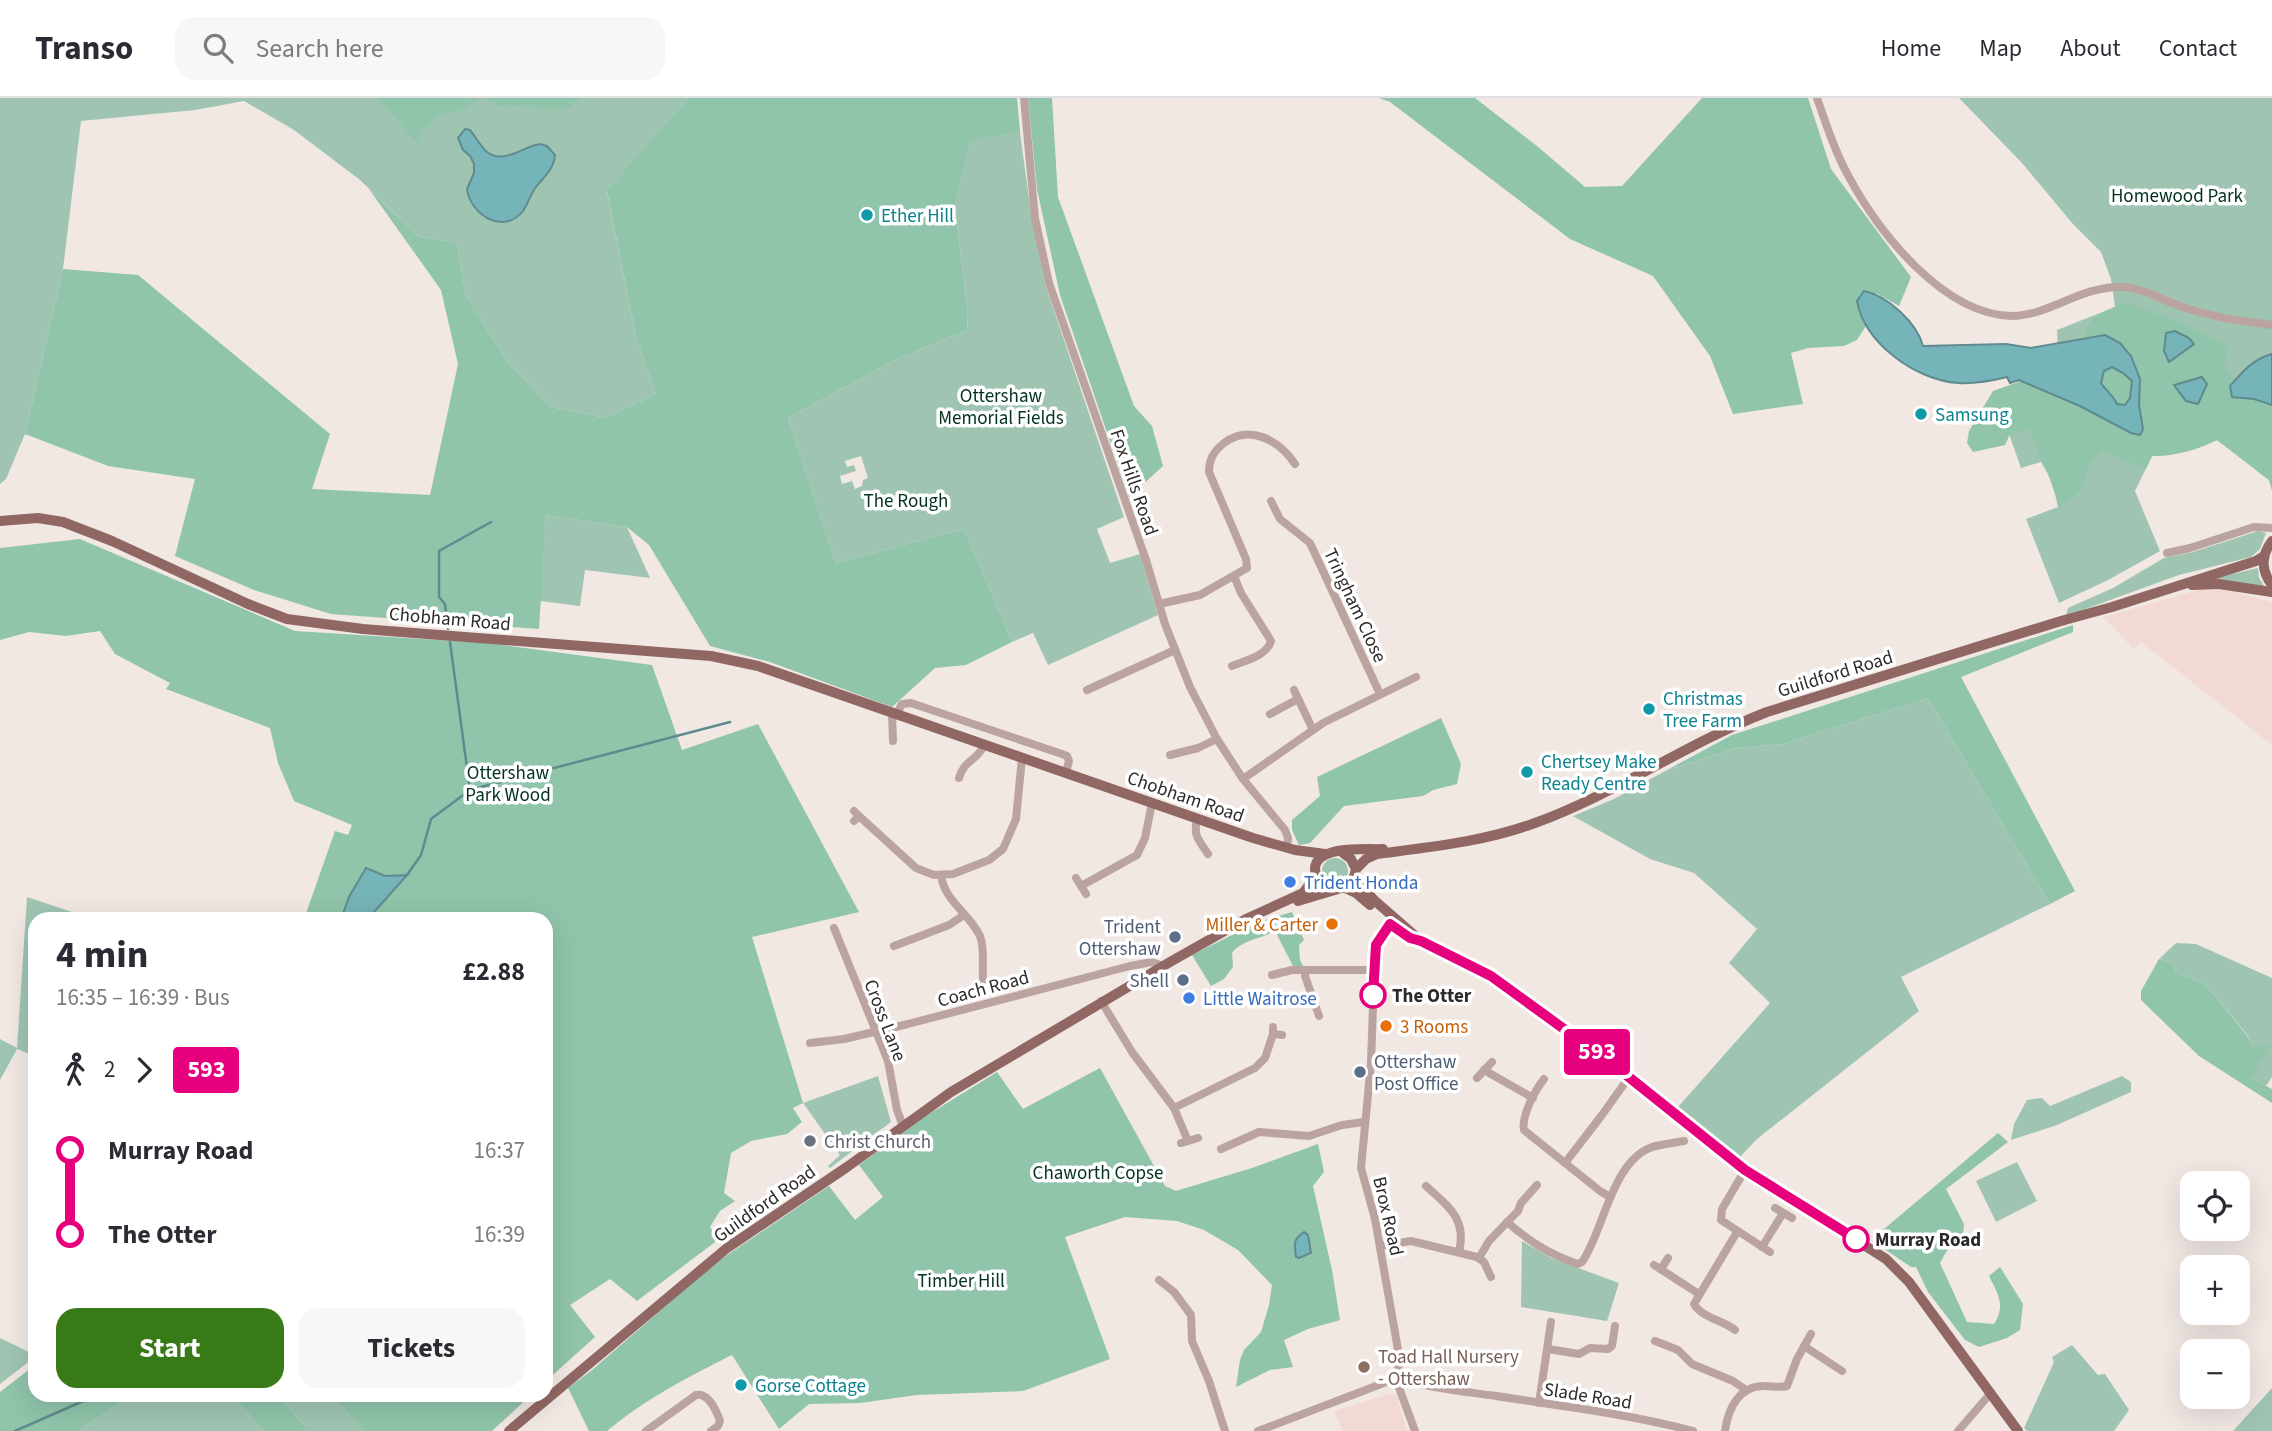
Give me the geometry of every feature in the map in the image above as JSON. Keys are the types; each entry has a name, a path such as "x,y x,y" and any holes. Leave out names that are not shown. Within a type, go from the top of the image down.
{"main road":[{"name":"Chobham Road","path":"0,521 38,519 63,522 287,619 363,629 712,656 758,666 1197,819 1291,849 1325,854"},
{"path":"2272,541 2264,556 2264,571 2272,586"},
{"name":"Guildford Road","path":"1355,873 1366,859 1377,854 1485,839 1544,819 1579,804 1731,726 1767,712 2178,587 2264,556"},
{"name":"Guildford Road","path":"2178,587 2213,584 2272,592"},
{"name":"Guildford Road","path":"1342,852 1436,847"},
{"name":"Chobham Road","path":"1291,849 1316,872"},
{"path":"1393,922 1355,873 1351,859 1342,852 1325,854 1316,872 1321,884 1331,890 1345,888 1362,898 1410,938 1491,976 1629,1076 1745,1170 1893,1265 1909,1282 2018,1431"},
{"name":"Guildford Road","path":"553,1394 727,1248 847,1167 951,1092 1101,1001 1239,924 1303,893 1316,872"},
{"path":"1345,888 1355,873"},
{"name":"Guildford Road","path":"1239,924 1331,890"},
{"name":"Guildford Road","path":"509,1431 544,1402"}],"street":[{"name":"Fox Hills Road","path":"1024,98 1035,218 1049,283 1175,650 1190,687 1217,739 1243,779 1285,830 1291,849"},
{"path":"1817,98 1849,176 1887,235 1914,264 1963,302 1990,313 2014,316 2108,287 2128,288 2220,318 2272,325"},
{"path":"1159,604 1200,595 1244,571 1248,565 1213,482 1209,463 1212,455 1231,439 1254,433 1279,446 1296,464"},
{"name":"Tringham Close","path":"1271,501 1280,519 1310,543 1380,694"},
{"path":"2166,553 2254,527 2272,528"},
{"path":"1232,666 1261,653 1269,647 1270,641 1241,593 1234,576"},
{"path":"1087,690 1175,650"},
{"name":"Tringham Close","path":"1243,779 1340,713 1416,677"},
{"path":"1270,714 1296,694 1313,730"},
{"path":"893,741 894,714 902,704 911,703 1062,754 1069,761 1066,773"},
{"path":"1170,755 1217,739"},
{"path":"959,778 964,765 978,756 984,745"},
{"path":"856,816 916,868 941,876 953,874 989,860 1003,849 1016,819 1023,758"},
{"path":"1076,878 1083,890 1137,855 1152,803"},
{"path":"1197,819 1196,836 1209,856"},
{"path":"941,876 948,895 973,925 982,941 982,980"},
{"path":"894,946 949,925 964,915"},
{"name":"Brox Road","path":"1393,922 1376,945 1371,1063 1362,1168 1380,1246 1400,1361 1395,1377"},
{"name":"Cross Lane","path":"834,928 888,1061 897,1110 903,1126"},
{"path":"904,942 908,952"},
{"name":"Coach Road","path":"810,1044 876,1031 1130,966 1152,962 1163,966"},
{"path":"1272,975 1292,970 1374,970"},
{"path":"1306,971 1305,976 1319,1016"},
{"path":"1101,1001 1132,1052 1174,1108 1184,1142 1198,1138"},
{"path":"1174,1108 1255,1068 1265,1058 1276,1032"},
{"path":"1477,1078 1492,1062"},
{"path":"1485,1070 1533,1098"},
{"path":"1565,1163 1629,1076"},
{"path":"1544,1079 1535,1090 1522,1122 1524,1130 1600,1192 1610,1197"},
{"path":"1221,1149 1259,1132 1309,1136 1342,1125 1364,1122"},
{"path":"1507,1222 1545,1251 1578,1264 1585,1258 1617,1181 1643,1152 1652,1147 1684,1141"},
{"path":"1745,1170 1720,1215 1726,1225 1766,1250 1779,1211 1792,1218"},
{"path":"1479,1258 1537,1185"},
{"path":"1426,1186 1459,1220 1462,1240 1459,1252"},
{"path":"1735,1330 1696,1309 1694,1304 1737,1232"},
{"path":"1380,1246 1411,1241 1459,1252 1485,1262 1491,1277"},
{"path":"1668,1258 1658,1267 1699,1294"},
{"path":"1159,1280 1174,1292 1191,1315 1192,1341 1209,1381 1225,1431"},
{"path":"1727,1324 1732,1314"},
{"path":"1539,1403 1551,1322"},
{"path":"1548,1349 1579,1354 1590,1348 1608,1349 1612,1346 1615,1326"},
{"path":"1725,1431 1732,1406 1746,1390 1758,1386 1787,1386 1811,1334"},
{"path":"1655,1341 1678,1349 1692,1364 1733,1381 1746,1390"},
{"path":"1804,1346 1839,1369 1829,1376"},
{"path":"1258,1431 1368,1390 1395,1377 1415,1431"},
{"name":"Slade Road","path":"1395,1377 1654,1427 1693,1431"},
{"path":"646,1431 701,1394 707,1398 720,1421 711,1431"},
{"path":"1958,1431 1990,1394"}],"shaded area":[{"path":"2201,589 2231,591 2272,602 2272,745 2141,642 2134,649 2103,617"},
{"path":"1389,1394 1396,1395 1407,1431 1342,1431 1334,1411"}],"green space":[{"path":"0,98 688,98 607,192 636,337 656,394 606,418 551,407 508,363 466,296 457,243 419,237 360,180 294,130 244,101 195,110 81,121 63,269 25,434 6,479 0,484"},
{"path":"378,98 481,98 460,110 438,115 422,132 418,144"},
{"path":"484,98 581,98 567,109 546,109 496,106"},
{"path":"688,98 1017,98 1020,132 970,140 955,207 968,316 967,330 897,359 788,418 836,563 964,529 1012,642 966,665 935,668 892,707 770,662 710,646 649,545 627,527 546,515 539,629 331,614 254,590 175,556 195,479 108,466 25,434 63,269 138,275 330,434 312,489 430,495 458,364 441,290 369,189 419,237 457,243 466,296 508,363 551,407 606,418 656,394 636,337 607,191"},
{"path":"1028,98 1052,98 1058,197 1134,406 1152,426 1163,466 1129,497 1060,295 1037,189"},
{"path":"1379,98 1475,98 1585,187 1622,186 1702,98 1808,98 1831,169 1911,277 1899,306 1876,293 1859,312 1866,326 1857,340 1844,346 1808,348 1791,353 1803,404 1733,414 1710,356 1653,276 1570,239 1390,102"},
{"name":"Homewood Park","path":"1959,98 2272,98 2272,490 2269,480 2217,440 2186,452 2152,456 2135,491 2160,551 2059,603 2026,519 2058,507 2052,481 2041,462 2021,468 2009,434 2021,381 2060,397 2057,330 2115,307 2111,279 2101,252 2073,224 2022,163"},
{"name":"Ottershaw Memorial Fields","path":"1020,132 1031,214 1045,284 1124,517 1097,529 1110,563 1140,554 1158,615 1048,665 1033,633 1012,642 964,529 836,563 788,418 897,359 967,330 968,316 955,207 970,139","holes":["861,456 868,478 863,480 862,486 855,489 852,481 842,484 840,476 856,471 854,465 847,467 845,461"]},
{"path":"2126,302 2184,324 2228,345 2224,363 2235,380 2230,386 2232,397 2254,399 2272,405 2272,490 2269,480 2217,440 2186,452 2152,456 2146,469 2102,450 2088,464 2080,490 2059,507 2030,429 2010,434 2005,445 1973,452 1967,443 1969,431 1993,391 2021,381 2080,406 2131,433 2143,429 2139,405 2140,379 2105,335 2084,339 2089,324 2094,319"},
{"path":"2113,367 2132,381 2132,390 2125,405 2117,404 2101,383 2104,371"},
{"path":"546,515 627,527 650,578 585,570 580,606 540,601"},
{"path":"2258,531 2266,533 2260,549 2251,557 2179,575 2066,616 2068,608 2113,588 2164,558 2193,552"},
{"name":"Ottershaw Park Wood","path":"80,539 295,631 487,643 652,665 682,750 758,724 859,912 752,937 803,1103 793,1108 802,1122 787,1134 751,1141 731,1153 724,1193 735,1201 720,1211 710,1227 719,1239 637,1301 610,1279 570,1305 595,1337 553,1375 553,912 374,912 406,875 385,876 366,868 344,912 306,912 335,831 348,835 352,825 294,801 278,763 270,728 166,689 170,683 115,654 100,631 66,636 29,632 0,640 0,548"},
{"path":"2258,568 2259,578 2264,586 2215,578"},
{"path":"2073,625 2073,632 1961,677 2075,891 2050,904 1928,698 1783,744 1736,748 1667,770 1732,735"},
{"path":"1928,698 2050,904 1901,977 1919,1011 1757,1139 1739,1158 1678,1107 1770,1003 1729,963 1757,929 1694,873 1650,859 1573,816 1614,799 1667,770 1736,748 1783,744"},
{"path":"1441,718 1461,764 1457,784 1433,790 1423,796 1344,806 1310,843 1299,845 1292,830 1292,820 1320,796 1317,777"},
{"path":"1335,858 1344,862 1348,871 1344,880 1335,884 1326,880 1322,871 1326,862"},
{"path":"27,897 72,912 28,912 28,1053 17,1049 0,1080 0,1039 17,1048"},
{"path":"1292,912 1304,940 1299,945 1303,966 1294,968 1275,931 1237,948 1232,953 1233,967 1224,979 1211,986 1192,955 1258,922"},
{"path":"2176,943 2196,944 2272,978 2272,1077 2266,1086 2251,1078 2253,1049 2248,1036 2207,986 2176,972 2173,963 2159,959"},
{"path":"2159,959 2173,963 2176,972 2207,986 2248,1037 2253,1048 2271,1045 2251,1078 2272,1089 2272,1103 2199,1056 2141,1000 2141,991"},
{"name":"Timber Hill","path":"1100,1068 1165,1186 1176,1191 1318,1144 1324,1172 1313,1186 1340,1320 1308,1329 1284,1340 1293,1367 1270,1370 1236,1387 1244,1350 1261,1332 1272,1285 1238,1250 1204,1230 1177,1221 1125,1217 1065,1237 1110,1359 1023,1391 917,1395 860,1403 809,1404 779,1429 732,1355 683,1380 621,1419 607,1431 589,1431 568,1388 714,1264 829,1186 855,1220 883,1197 859,1165 926,1116 997,1072 1023,1109"},
{"path":"878,1076 891,1122 830,1168 828,1166 840,1155 803,1103"},
{"path":"2122,1076 2131,1082 2131,1092 2057,1125 2011,1140 2014,1124 2027,1100 2042,1098 2050,1106"},
{"path":"1998,1133 2008,1142 1946,1189 1964,1224 1963,1235 1946,1252 1940,1263 1967,1322 1994,1324 2000,1305 1989,1276 2000,1267 2023,1304 2020,1330 2007,1338 1979,1347 1965,1340 1928,1292 1916,1267 1911,1267 1874,1242 1877,1235"},
{"path":"2017,1162 2037,1201 1996,1222 1976,1181"},
{"path":"1522,1241 1551,1258 1619,1283 1607,1321 1521,1307"},
{"path":"0,1338 28,1352 28,1362 0,1384"},
{"path":"2072,1345 2098,1375 2105,1374 2129,1410 2114,1431 2027,1431 2024,1428 2054,1362 2052,1357"},
{"path":"28,1370 28,1402 122,1402 78,1431 0,1431 0,1392"},
{"path":"2272,1388 2272,1431 2233,1431"},
{"path":"122,1402 238,1402 263,1431 78,1431"},
{"path":"238,1402 283,1402 309,1431 263,1431"},
{"path":"283,1402 339,1402 363,1431 309,1431"},
{"path":"339,1402 523,1402 492,1431 363,1431"}],"water":[{"path":"465,129 470,130 485,150 493,155 507,156 540,144 547,146 555,155 551,169 534,190 523,211 515,218 506,222 489,219 481,214 469,198 467,189 474,173 474,164 458,138"},
{"path":"1864,291 1882,298 1915,328 1923,346 2006,344 2031,348 2105,335 2120,343 2131,356 2140,379 2139,405 2143,429 2140,435 2131,433 2080,406 2019,380 2010,383 2007,377 1958,383 1926,375 1895,357 1881,345 1870,332 1857,301","holes":["2112,367 2132,381 2130,398 2125,405 2117,404 2101,383 2104,371"]},
{"path":"2175,331 2189,338 2194,344 2169,362 2164,351 2166,333"},
{"path":"2272,354 2272,405 2254,399 2232,397 2230,386 2239,376 2254,363"},
{"path":"2202,377 2207,384 2198,404 2186,401 2174,385"},
{"path":"366,868 385,876 407,875 374,912 344,912"},
{"path":"1304,1232 1308,1235 1311,1253 1299,1258 1296,1257 1295,1242"}],"waterway":[{"path":"448,629 445,604 439,597 439,551 491,522"},
{"path":"450,642 470,790"},
{"path":"407,875 421,855 431,819 470,790 730,722"},
{"path":"15,1431 81,1402"}],"bus line":[{"name":"593","path":"1373,995 1375,949 1390,924 1410,938 1491,976 1629,1076 1745,1170 1856,1239"}],"place":[{"name":"Ether Hill","path":"867,215"},
{"name":"Samsung","path":"1921,414"},
{"name":"Christmas Tree Farm","path":"1649,709"},
{"name":"Chertsey Make Ready Centre","path":"1527,772"},
{"name":"Trident Honda","path":"1290,882"},
{"name":"Miller & Carter","path":"1332,924"},
{"name":"Trident Ottershaw","path":"1175,937"},
{"name":"Shell","path":"1183,980"},
{"name":"The Otter","path":"1373,995"},
{"name":"Little Waitrose","path":"1189,998"},
{"name":"3 Rooms","path":"1386,1026"},
{"name":"Ottershaw Post Office","path":"1360,1072"},
{"name":"Christ Church","path":"810,1141"},
{"name":"Murray Road","path":"1856,1239"},
{"name":"Toad Hall Nursery - Ottershaw","path":"1364,1367"},
{"name":"Gorse Cottage","path":"741,1385"}],"park label":[{"name":"The Rough","path":"906,500"},
{"name":"Chaworth Copse","path":"1098,1172"}]}
